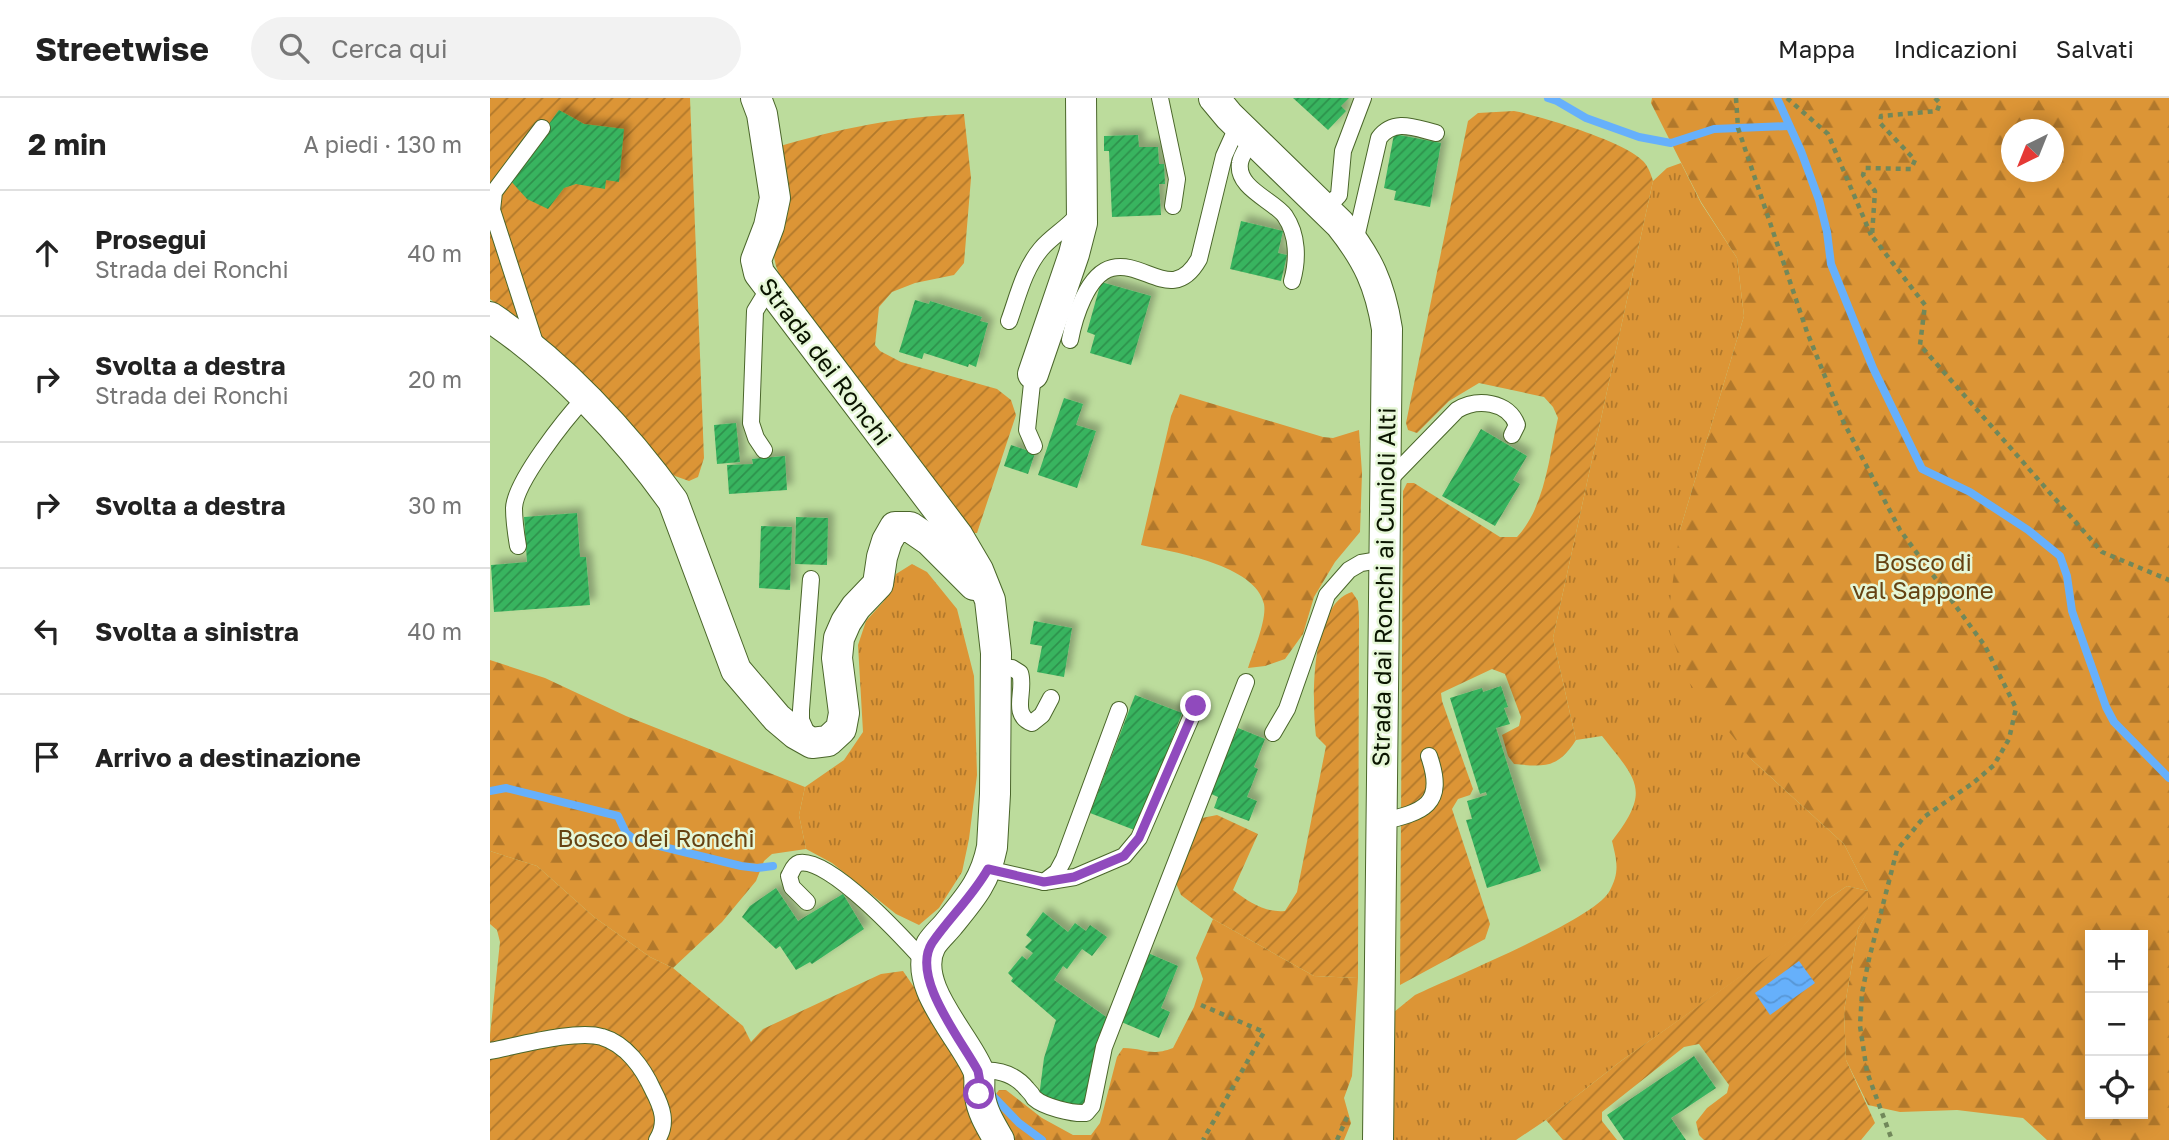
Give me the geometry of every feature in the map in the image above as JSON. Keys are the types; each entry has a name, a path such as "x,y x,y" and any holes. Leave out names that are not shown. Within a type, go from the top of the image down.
{"street":[{"name":"Strada dei Ronchi","path":"756,98 762,114 775,198 769,226 756,260 759,274 958,536 978,570 990,600 997,668 992,847 988,869 969,899 931,946 926,963"},
{"path":"1033,374 1080,235 1080,98"},
{"name":"Strada dai Ronchi ai Cunioli Alti","path":"1214,98 1355,242 1377,282 1387,329 1378,1140"},
{"path":"490,317 539,355 584,399 640,458 673,501 736,670 778,718 796,734 812,743 828,741 841,730 844,713 837,658 839,638 856,607 878,584 884,549 895,527 910,527 929,540 990,600"},
{"path":"926,963 929,983 937,1000 978,1071 983,1110 999,1140"}],"lane":[{"path":"1160,98 1177,179 1173,206"},
{"path":"1325,210 1339,195 1343,151 1363,98"},
{"path":"1355,242 1379,138 1385,130 1398,124 1437,133"},
{"path":"539,355 492,210 492,200 494,192 542,128"},
{"path":"1245,131 1240,163 1241,176 1252,189 1286,217 1298,262 1292,281"},
{"path":"1070,340 1073,322 1085,295 1093,282 1110,268 1139,270 1149,276 1175,280 1187,275 1195,267 1224,156 1245,131"},
{"path":"1009,321 1030,264 1042,247 1068,227 1082,211"},
{"path":"764,450 755,438 751,423 755,311 769,288"},
{"path":"1033,374 1027,430 1034,446"},
{"path":"517,546 514,506 519,490 561,424 584,399"},
{"path":"1386,483 1457,410 1467,404 1481,402 1505,409 1514,416 1517,425 1512,435"},
{"path":"1273,733 1287,709 1327,595 1349,570 1361,563 1385,559"},
{"path":"811,579 801,720 812,743"},
{"path":"997,668 1012,668 1020,673 1023,680 1020,714 1025,721 1032,723 1042,715 1051,698"},
{"path":"978,1071 996,1069 1007,1074 1026,1087 1033,1097 1055,1107 1078,1114 1086,1113 1092,1106 1104,1047 1246,682"},
{"path":"988,869 1044,882 1084,873 1124,856 1139,838 1196,706"},
{"path":"1044,882 1057,872 1064,859 1119,710"},
{"path":"1380,822 1413,812 1431,802 1436,788 1429,756"},
{"path":"807,902 792,887 789,876 795,865 800,863 814,866 868,902 926,963"},
{"path":"490,1051 565,1037 602,1037 630,1055 651,1084 664,1117 662,1132 656,1140"}],"path":[{"path":"1736,98 1738,128 1807,332 1843,421 1900,530 1985,646 2016,708 2009,738 1994,765 1924,817 1897,850 1869,959 1862,993 1860,1026 1867,1072 1892,1140"},
{"path":"1787,98 1828,134 1872,236 1925,305 1920,345 2102,552 2169,580"},
{"path":"1872,236 1875,191 1863,175 1865,168 1911,169 1915,160 1880,123 1881,116 1937,111 1940,103 1935,98"},
{"path":"1201,1005 1264,1032 1203,1140"}],"green space":[{"path":"490,98 690,98 704,458 698,477 689,481 675,476 663,467 551,346 490,299"},
{"name":"Bosco di val Sappone","path":"1652,98 2169,98 2169,1140 2047,1140 2023,1118 1957,1110 1900,1112 1868,1105 1846,1060 1844,1011 1858,929 1868,910 1868,891 1844,844 1751,759 1687,680 1667,623 1680,530 1744,316 1737,258 1701,202 1651,103"},
{"path":"1514,111 1562,124 1619,146 1643,161 1653,181 1553,638 1576,740 1563,756 1550,764 1514,764 1508,756 1502,735 1519,726 1521,717 1505,674 1492,669 1441,693 1473,789 1470,795 1458,799 1452,809 1490,924 1485,939 1400,985 1403,491 1407,483 1414,483 1500,537 1517,537 1534,511 1540,496 1558,418 1544,397 1479,383 1449,401 1417,433 1408,430 1406,423 1468,121 1478,113"},
{"path":"964,114 971,178 964,263 954,275 915,283 892,292 879,307 875,345 880,351 901,362 997,389 1011,400 1016,415 977,533 970,533 784,287 772,248 777,147 869,124"},
{"path":"1681,163 1701,203 1737,258 1744,316 1680,530 1751,759 1844,844 1868,891 1847,886 1825,901 1791,941 1621,1061 1516,1140 1390,1140 1394,1012 1415,995 1520,948 1577,918 1598,904 1609,892 1615,879 1616,861 1612,841 1632,810 1635,787 1624,764 1602,736 1576,740 1553,638 1653,181 1667,168"},
{"path":"1180,394 1323,437 1333,438 1359,430 1362,473 1360,532 1335,562 1314,597 1303,634 1285,659 1248,668 1262,627 1264,604 1258,591 1246,579 1212,562 1141,545 1171,416"},
{"path":"912,564 927,572 957,609 974,676 977,775 962,872 939,908 919,925 896,914 832,863 806,849 799,815 805,787 844,760 863,732 858,645 866,621 884,601 896,574"},
{"path":"1352,592 1358,601 1359,617 1358,978 1314,976 1213,919 1181,895 1175,881 1202,818 1217,815 1258,834 1233,890 1258,906 1278,911 1285,911 1297,892 1326,746 1316,736 1314,701 1321,634 1328,615 1338,600"},
{"name":"Bosco dei Ronchi","path":"490,660 545,678 626,716 805,787 799,815 806,849 772,854 764,861 756,881 722,922 673,968 650,957 594,917 537,866 490,851"},
{"path":"490,851 537,866 594,917 650,957 673,968 743,1026 751,1042 763,1029 881,974 903,971 962,1070 974,1113 988,1140 490,1140 490,1035 500,942 497,930 490,924"},
{"path":"1847,886 1868,891 1868,911 1858,929 1844,1011 1846,1060 1875,1123 1861,1140 1704,1140 1699,1135 1696,1122 1707,1108 1727,1093 1729,1085 1699,1044 1684,1047 1602,1112 1602,1121 1617,1140 1563,1140 1546,1120 1621,1061 1790,941 1825,901"},
{"path":"1213,919 1314,976 1358,978 1352,1076 1344,1098 1351,1123 1344,1140 1005,1140 990,1102 999,1090 1006,1090 1042,1118 1073,1135 1091,1135 1100,1123 1117,1057 1123,1048 1153,1052 1173,1048 1194,1007 1203,979 1196,958"}],"water":[{"path":"1799,961 1815,983 1770,1015 1755,993"}],"building":[{"path":"1293,98 1349,98 1341,106 1346,111 1328,130"},
{"path":"559,110 584,124 624,129 619,182 606,180 605,189 576,184 564,188 548,209 527,199 509,179"},
{"path":"1394,134 1441,143 1430,207 1394,200 1396,191 1384,188"},
{"path":"1138,135 1139,147 1158,147 1159,164 1164,164 1165,184 1159,184 1161,215 1112,217 1109,151 1104,151 1104,136"},
{"path":"1241,221 1283,231 1278,253 1287,255 1281,281 1230,269"},
{"path":"1101,282 1151,296 1131,365 1090,353 1095,335 1087,332"},
{"path":"915,300 929,304 930,301 982,317 980,321 988,323 976,367 924,353 922,359 899,352"},
{"path":"1064,398 1083,404 1076,425 1096,431 1077,488 1038,475"},
{"path":"736,423 740,462 717,464 714,425"},
{"path":"1481,429 1527,456 1513,480 1520,484 1495,526 1442,496"},
{"path":"1011,445 1035,453 1028,474 1004,466"},
{"path":"785,456 787,490 729,494 727,465 753,464 752,459"},
{"path":"577,513 580,557 586,557 590,605 494,612 491,565 527,562 524,517"},
{"path":"796,517 828,518 827,565 795,564"},
{"path":"761,526 792,527 790,590 759,588"},
{"path":"1034,621 1072,628 1064,677 1037,672 1042,646 1030,644"},
{"path":"1501,686 1508,707 1504,708 1510,724 1496,728 1541,871 1487,888 1466,820 1472,819 1467,801 1487,795 1486,792 1480,794 1450,698 1482,688 1483,692"},
{"path":"1135,695 1182,713 1137,831 1090,813"},
{"path":"1238,728 1265,739 1254,767 1258,769 1247,797 1257,801 1249,821 1214,808 1218,797 1209,793"},
{"path":"776,888 798,921 843,894 864,929 812,964 810,962 796,970 780,946 776,949 742,917 750,906"},
{"path":"1043,912 1068,932 1075,923 1086,931 1090,925 1107,937 1092,956 1082,949 1067,969 1063,966 1054,980 1109,1019 1096,1045 1087,1108 1039,1097 1044,1058 1056,1020 1011,981 1013,978 1008,973 1022,956 1027,960 1033,953 1025,947 1032,940 1026,935"},
{"path":"1148,953 1178,966 1161,1008 1170,1012 1159,1038 1119,1021"},
{"path":"1694,1056 1716,1088 1671,1118 1686,1140 1624,1140 1607,1115"}],"waterway":[{"path":"1548,98 1586,118 1639,137 1671,143 1714,129 1789,126"},
{"path":"1777,98 1819,200 1831,264 1873,368 1922,469 1970,492 2028,530 2060,556 2067,576 2072,611 2106,707 2114,722 2169,778"},
{"path":"490,791 506,788 618,816 626,833 635,840 741,866 773,866"},
{"path":"989,1092 1019,1123 1042,1140"}],"route":[{"path":"979,1094 978,1071 941,1009 929,983 926,963 931,946 969,899 988,869 1044,882 1074,877 1124,856 1139,838 1196,706"}]}
